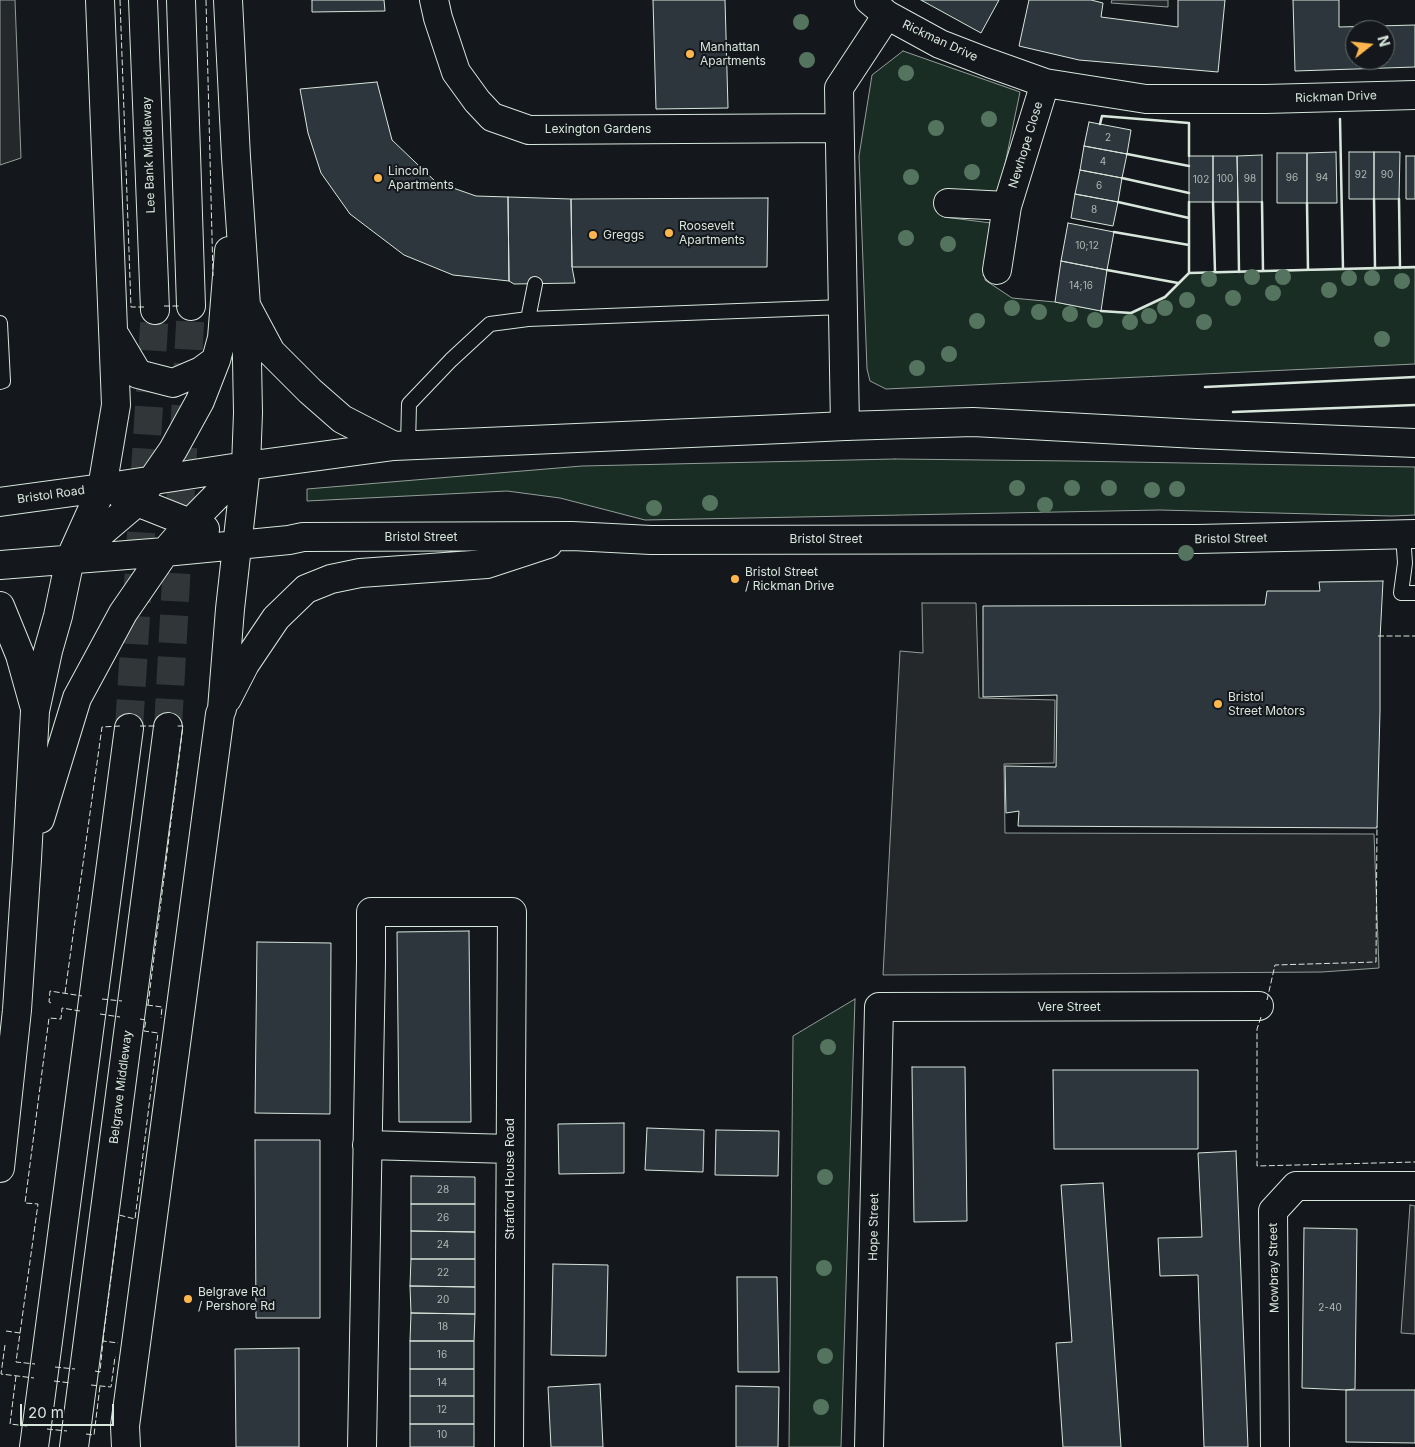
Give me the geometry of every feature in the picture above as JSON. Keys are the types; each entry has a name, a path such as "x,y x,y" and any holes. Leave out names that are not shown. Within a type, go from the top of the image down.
{"main road":[{"name":"Lee Bank Middleway","path":"143,0 155,310"},
{"path":"181,0 191,306"},
{"path":"222,709 230,609 246,466 248,413 246,306 228,0"},
{"name":"Lexington Gardens","path":"434,0 456,72 477,101 492,117 529,130 839,128"},
{"path":"0,1168 17,1010 28,859 35,711 70,559 102,488 116,405 98,4"},
{"name":"Rickman Drive","path":"845,426 838,88 878,8 940,44 1045,83 1146,99 1265,99 1415,95"},
{"name":"Newhope Close","path":"997,270 1006,206 1045,83"},
{"path":"0,565 70,559 137,502 173,450 190,421 216,360 222,338 236,157"},
{"path":"948,203 1006,206"},
{"path":"246,306 271,352 310,391 342,419 401,446"},
{"path":"113,332 138,374 173,383 201,371 216,360"},
{"path":"28,859 77,698 123,613 165,552 191,522 246,466 401,446 973,422 1415,443"},
{"name":"Bristol Road","path":"0,502 246,466"},
{"path":"102,488 191,522 237,544"},
{"name":"Bristol Street","path":"70,559 165,552 303,537 572,536 652,540 1197,540 1409,535"},
{"path":"126,1447 125,1426 222,709 245,664 276,618 306,589 331,579 360,573 487,564 572,536"},
{"path":"0,606 20,655 35,711"},
{"name":"Belgrave Middleway","path":"74,1447 168,727"},
{"path":"34,1447 129,728"},
{"name":"Stratford House Road","path":"367,1145 371,912 512,912 509,1447"},
{"name":"Vere Street","path":"879,1007 1258,1006"},
{"name":"Hope Street","path":"869,1447 879,1007"},
{"path":"362,1447 367,1145 510,1149"},
{"name":"Mowbray Street","path":"1275,1447 1273,1211 1296,1186 1415,1186"}],"lane":[{"path":"528,319 535,284"},
{"path":"401,446 409,404 451,360 490,324 528,319 843,307"},
{"path":"0,322 4,381 0,382"},
{"path":"1409,535 1401,593 1415,593"}],"green space":[{"path":"903,51 1020,92 999,193 948,193 944,217 991,223 992,232 985,280 1012,298 1055,302 1101,311 1131,313 1165,297 1189,273 1415,268 1415,364 886,389 870,381 867,369 859,156 872,75"},
{"path":"895,459 1415,467 1415,515 1160,510 645,520 560,498 507,491 307,501 307,489 582,466"},
{"path":"855,999 841,1447 789,1447 793,1036"}],"shaded area":[{"path":"0,0 15,0 21,158 0,165"},
{"path":"1112,0 1168,0 1168,7 1111,3"},
{"path":"922,603 976,603 979,698 1055,700 1054,763 1004,764 1005,833 1374,834 1379,968 1322,972 883,975 900,651 923,653"},
{"path":"1410,1205 1415,1206 1415,1334 1401,1333"}],"building":[{"path":"312,0 384,0 385,11 312,12"},
{"name":"Manhattan Apartments","path":"653,0 725,0 728,108 656,109"},
{"path":"921,0 999,0 981,33"},
{"path":"1029,0 1091,0 1103,3 1101,17 1178,27 1178,0 1225,0 1218,72 1079,60 1019,46"},
{"path":"1293,0 1339,0 1339,27 1345,27 1345,69 1295,71"},
{"path":"1415,25 1415,67 1395,68 1395,26"},
{"name":"Lincoln Apartments","path":"377,82 392,140 436,182 476,196 508,197 509,281 453,275 404,255 350,214 321,173 308,133 300,89"},
{"path":"1089,122 1131,130 1127,154 1084,146"},
{"path":"1084,146 1127,154 1122,178 1080,170"},
{"path":"1336,152 1337,203 1307,203 1307,153"},
{"path":"1349,152 1374,152 1374,199 1349,199"},
{"path":"1374,152 1400,152 1399,199 1374,199"},
{"path":"1277,153 1307,153 1307,203 1277,203"},
{"path":"1262,155 1262,202 1238,202 1237,156"},
{"path":"1189,156 1213,156 1213,202 1189,202"},
{"path":"1213,156 1237,156 1238,202 1213,202"},
{"path":"1406,156 1415,156 1415,199 1406,199"},
{"path":"1080,170 1122,178 1118,202 1075,194"},
{"path":"1075,194 1118,202 1113,226 1071,218"},
{"path":"508,197 571,199 572,267 575,283 514,284 509,281"},
{"name":"Roosevelt Apartments","path":"768,198 767,267 572,267 571,199"},
{"path":"1068,223 1114,232 1107,270 1061,261"},
{"path":"1061,261 1107,270 1101,311 1055,302"},
{"name":"Bristol Street Motors","path":"1383,581 1380,639 1377,828 1018,826 1019,811 1006,813 1005,766 1056,767 1057,695 983,697 983,606 1265,605 1267,591 1320,591 1319,582"},
{"path":"469,931 471,1122 399,1122 397,932"},
{"path":"257,942 331,943 330,1114 255,1113"},
{"path":"912,1067 965,1067 967,1221 914,1222"},
{"path":"1053,1070 1198,1070 1198,1149 1054,1149"},
{"path":"624,1123 624,1173 559,1174 558,1124"},
{"path":"647,1128 704,1130 703,1172 645,1170"},
{"path":"716,1130 779,1131 778,1176 715,1175"},
{"path":"255,1140 320,1140 320,1318 256,1318"},
{"path":"1236,1151 1248,1447 1204,1447 1198,1275 1160,1276 1158,1238 1202,1237 1198,1153"},
{"path":"411,1176 475,1177 475,1204 411,1204"},
{"path":"1103,1183 1121,1447 1063,1447 1056,1343 1072,1342 1061,1185"},
{"path":"411,1204 475,1204 475,1232 411,1231"},
{"path":"1304,1228 1357,1229 1355,1389 1302,1388"},
{"path":"411,1231 475,1232 475,1259 411,1259"},
{"path":"411,1259 475,1259 475,1287 410,1286"},
{"path":"553,1264 608,1265 606,1356 551,1355"},
{"path":"737,1277 777,1277 779,1372 738,1372"},
{"path":"410,1286 475,1287 475,1314 411,1313"},
{"path":"411,1313 475,1314 474,1341 410,1341"},
{"path":"410,1341 474,1341 474,1369 410,1369"},
{"path":"299,1348 299,1447 236,1447 235,1349"},
{"path":"410,1369 474,1369 474,1396 410,1396"},
{"path":"600,1384 603,1447 551,1447 548,1387"},
{"path":"736,1386 779,1387 778,1447 736,1447"},
{"path":"1346,1390 1415,1390 1415,1443 1346,1442"},
{"path":"410,1396 474,1396 474,1424 410,1424"},
{"path":"410,1424 474,1424 474,1447 410,1447"}],"tunnel":[{"path":"168,727 191,306"},
{"path":"129,728 155,310"}],"fence":[{"path":"120,0 131,307 144,307"},
{"path":"206,0 213,276"},
{"path":"164,306 181,306"},
{"path":"1378,636 1415,636"},
{"path":"65,993 102,727 120,726"},
{"path":"140,726 157,726"},
{"path":"148,1005 183,726 177,726"},
{"path":"1267,1000 1275,965 1376,962 1377,826"},
{"path":"51,1003 49,1002 50,991 82,996"},
{"path":"102,999 122,1001"},
{"path":"147,1005 162,1007 161,1018"},
{"path":"20,1333 38,1204 25,1203 49,1018 61,1019 62,1008 80,1011"},
{"path":"100,1014 120,1017"},
{"path":"1261,1017 1257,1029 1257,1166 1415,1162"},
{"path":"103,1341 119,1215 135,1219 158,1033 144,1031 146,1020 140,1019"},
{"path":"6,1331 20,1333 16,1362 35,1364"},
{"path":"95,1371 100,1372 103,1341 118,1343"},
{"path":"5,1345 1,1374 34,1378"},
{"path":"91,1385 111,1387 116,1357"},
{"path":"55,1367 75,1369"},
{"path":"16,1376 10,1424 27,1426"},
{"path":"54,1381 71,1383"},
{"path":"86,1434 94,1435 100,1386"},
{"path":"47,1429 67,1431"}],"wall":[{"path":"1100,124 1102,116 1189,123 1189,156"},
{"path":"1340,119 1343,269"},
{"path":"1127,154 1189,166"},
{"path":"1122,178 1189,193"},
{"path":"1374,199 1375,268"},
{"path":"1399,199 1400,268"},
{"path":"1118,202 1189,218"},
{"path":"1189,202 1189,273"},
{"path":"1213,202 1215,272"},
{"path":"1238,202 1239,272"},
{"path":"1262,202 1263,271"},
{"path":"1307,203 1308,270"},
{"path":"1114,232 1189,245"},
{"path":"1101,311 1131,313 1165,297 1189,273 1415,267"},
{"path":"1107,270 1178,283"},
{"path":"1205,387 1415,377"},
{"path":"1233,412 1415,405"}],"place":[{"name":"Manhattan Apartments","path":"690,54"},
{"name":"Lincoln Apartments","path":"378,178"},
{"name":"Roosevelt Apartments","path":"669,233"},
{"name":"Greggs","path":"593,235"},
{"name":"Bristol Street / Rickman Drive","path":"735,579"},
{"name":"Bristol Street Motors","path":"1218,704"},
{"name":"Belgrave Rd / Pershore Rd","path":"188,1299"}]}
